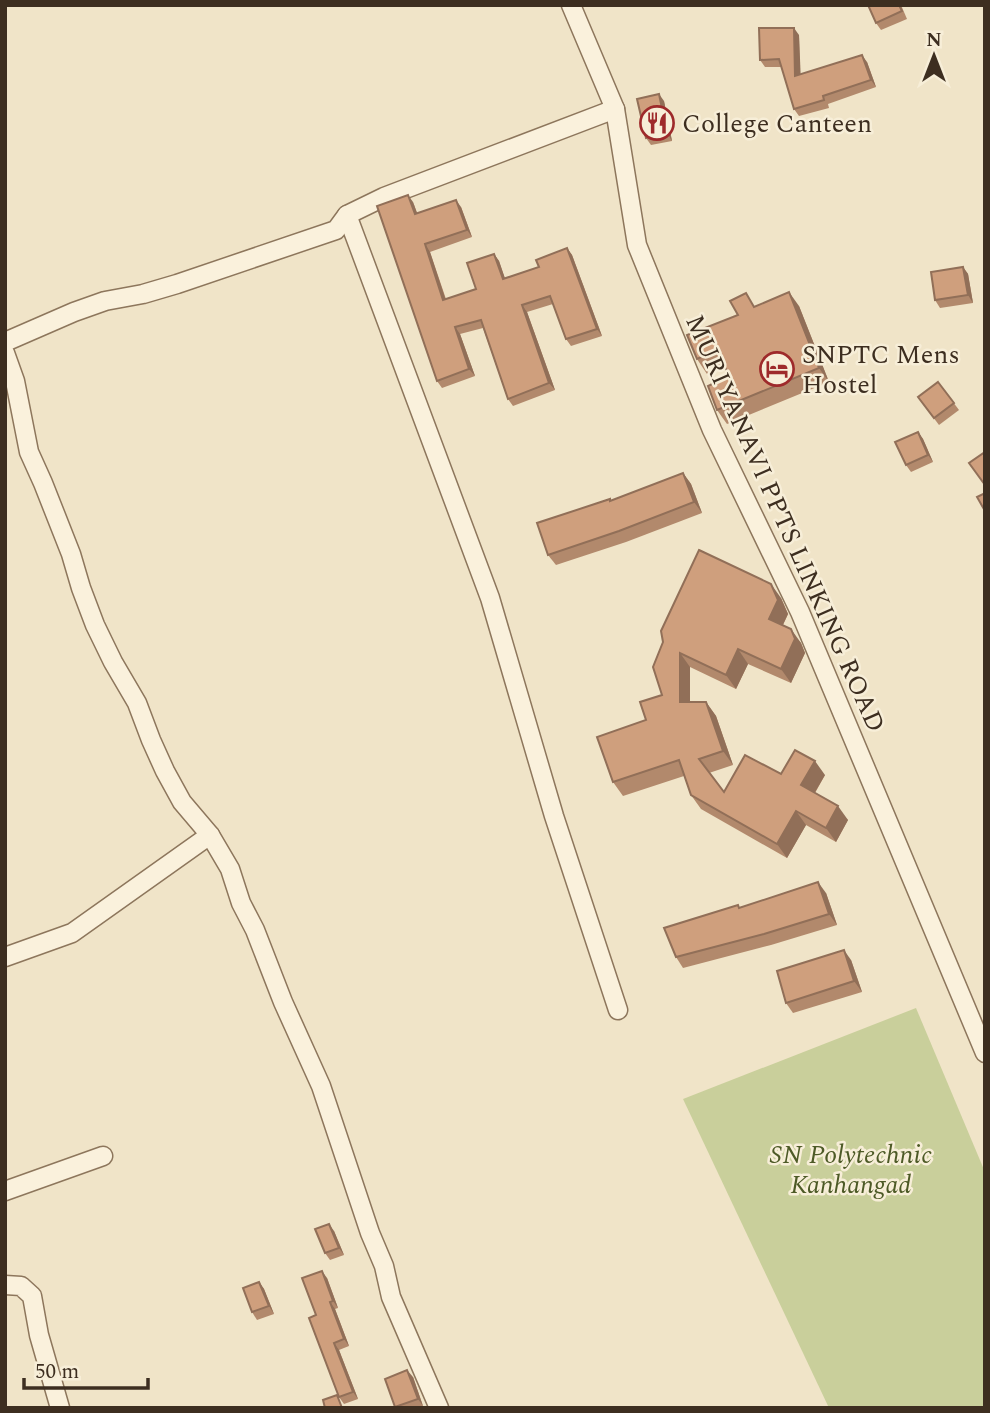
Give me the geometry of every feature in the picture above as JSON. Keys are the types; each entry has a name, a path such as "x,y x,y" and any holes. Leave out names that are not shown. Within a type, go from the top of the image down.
{"street":[{"name":"MURIYANAVI PPTS LINKING ROAD","path":"571,5 615,109 637,245 712,430 800,612 985,1053"},
{"path":"5,341 105,301 177,284 336,230 347,215 384,197 615,109"},
{"path":"347,215 489,598 554,816 618,1010"},
{"path":"5,353 15,381 29,452 71,554 95,625 137,703 165,771 182,802 209,835 230,869 241,903 321,1086 370,1233 384,1266 391,1297 439,1408"},
{"path":"5,957 72,933 209,835"},
{"path":"5,1191 103,1156"},
{"path":"5,1285 21,1286 32,1296 39,1335 60,1408"}],"green space":[{"name":"SN Polytechnic Kanhangad","path":"916,1008 985,1172 985,1408 829,1408 683,1099"}],"building":[{"path":"868,5 899,5 902,11 876,23"},
{"path":"759,28 794,28 795,76 862,55 871,80 823,96 824,100 794,109 779,59 760,60"},
{"name":"College Canteen","path":"659,94 667,133 646,138 637,99"},
{"path":"408,195 415,214 456,200 467,230 425,244 443,300 476,289 467,263 494,254 503,279 539,267 536,260 567,248 597,329 566,339 550,296 522,305 549,383 508,399 481,320 455,327 469,369 437,381 377,206"},
{"path":"963,267 968,295 935,300 931,272"},
{"name":"SNPTC Mens Hostel","path":"789,292 819,368 717,410 708,386 729,376 717,350 697,359 687,335 738,315 730,301 746,293 754,307"},
{"path":"938,382 954,403 934,418 918,397"},
{"path":"918,432 928,455 906,465 895,442"},
{"path":"985,452 985,485 969,463"},
{"path":"683,473 694,502 548,555 537,523 610,501"},
{"path":"985,493 985,511 977,497"},
{"path":"699,550 771,584 778,600 769,619 791,629 795,639 781,669 738,649 726,675 680,653 680,702 706,702 723,751 699,759 724,792 745,755 781,774 795,750 815,761 801,785 838,806 826,828 796,811 777,844 691,795 679,760 613,782 597,737 646,720 640,702 662,695 653,667 663,642 661,631"},
{"path":"818,882 829,914 764,934 676,957 664,928 738,905 739,908"},
{"path":"844,950 854,981 786,1003 777,971"},
{"path":"329,1224 339,1248 325,1253 315,1229"},
{"path":"322,1271 344,1339 334,1343 353,1392 339,1397 309,1318 316,1315 302,1278"},
{"path":"259,1282 269,1306 252,1312 243,1288"},
{"path":"407,1370 418,1399 395,1407 385,1379"},
{"path":"337,1395 342,1408 325,1408 323,1400"}],"place":[{"name":"College Canteen","path":"657,123"},
{"name":"SNPTC Mens Hostel","path":"777,369"}]}
